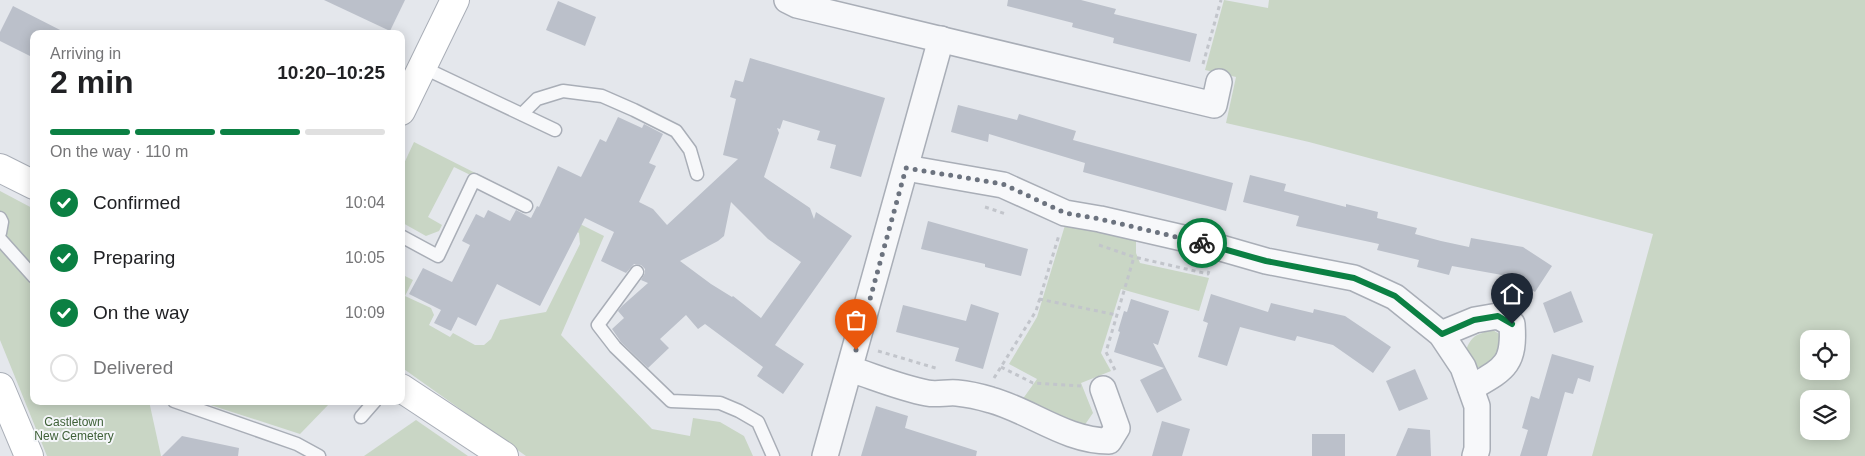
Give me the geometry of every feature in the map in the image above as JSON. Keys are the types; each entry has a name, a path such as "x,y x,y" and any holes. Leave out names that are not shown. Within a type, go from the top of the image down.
{"street":[{"path":"405,103 455,0"},
{"path":"787,0 797,5 1214,105 1219,82"},
{"path":"824,456 860,372 906,168 942,40"},
{"path":"0,168 30,183"},
{"path":"906,168 1003,184 1065,213 1200,242 1266,261 1354,278 1395,296 1442,334 1463,367 1477,406 1477,449 1475,456"},
{"path":"1442,334 1474,320 1498,316 1512,324 1513,342 1509,360 1498,373 1470,388"},
{"path":"860,372 929,393 958,393 989,399 1010,406 1077,436 1109,440 1117,428 1099,384"},
{"path":"0,387 29,456"},
{"path":"405,391 504,456"}],"lane":[{"path":"422,67 555,130"},
{"path":"522,114 537,99 563,91 602,96 676,131 690,150 697,174"},
{"path":"405,238 438,256 474,180 526,206"},
{"path":"0,218 2,222 0,233"},
{"path":"0,240 30,273"},
{"path":"637,272 598,325 615,347 671,401 720,403 758,422 773,456"},
{"path":"185,405 297,444 319,456"},
{"path":"361,417 372,405"}],"path":[{"path":"1193,100 1221,0"},
{"path":"984,207 1013,216"},
{"path":"989,399 990,384 1036,311 1065,213"},
{"path":"1097,244 1134,257 1208,274 1211,266"},
{"path":"1001,367 1033,383 1099,384 1117,372 1106,352 1134,257"},
{"path":"1039,299 1117,315"},
{"path":"860,372 877,351 880,342"},
{"path":"877,351 943,370"}],"green space":[{"path":"1224,0 1268,8 1269,0 1865,0 1865,456 1592,456 1653,234 1309,142 1226,123 1236,77 1205,70"},
{"path":"414,142 501,186 499,189 454,167 428,217 442,225 439,231 426,236 405,224 405,161"},
{"name":"Castletown New Cemetery","path":"0,191 30,207 30,405 150,405 161,456 47,456 0,340"},
{"path":"576,222 604,236 561,335 652,429 690,436 693,418 720,422 744,436 753,456 526,456 405,370 405,296 431,308 434,315 429,325 450,337 453,333 475,345 484,345 491,339 500,320 546,312 580,244 579,233 573,230"},
{"path":"1066,222 1136,236 1136,253 1140,263 1209,278 1199,311 1121,289 1101,353 1111,371 1081,383 1093,413 1084,426 1069,423 1022,400 1037,379 1009,364 1037,317"},
{"path":"405,276 413,280 405,296"},
{"path":"1491,329 1501,335 1504,347 1489,367 1472,365 1466,354 1470,342 1475,337"},
{"path":"210,405 328,405 300,434"},
{"path":"416,420 468,456 364,456"}],"building":[{"path":"324,0 405,0 390,30"},
{"path":"1008,0 1081,0 1116,9 1114,14 1197,34 1190,62 1113,43 1114,38 1072,27 1073,23 1007,6"},
{"path":"558,1 596,17 585,46 546,30"},
{"path":"13,6 60,30 30,30 30,56 0,41 0,32"},
{"path":"750,58 885,98 861,177 830,168 836,145 817,140 820,131 783,120 780,129 777,128 779,133 764,177 810,208 814,219 816,212 852,236 775,345 804,364 783,394 757,376 763,367 705,324 698,329 686,315 660,339 669,348 648,368 621,342 612,329 624,318 618,311 648,283 641,280 645,269 641,265 634,264 626,273 601,261 614,232 585,218 540,306 497,284 476,326 458,317 451,331 434,323 441,310 409,294 423,268 452,282 470,245 462,241 476,214 484,218 488,210 510,221 516,210 531,218 537,206 539,207 558,166 581,177 600,139 606,142 618,117 642,128 644,124 663,134 649,163 656,166 639,202 653,209 667,225 738,159 723,155 736,99 730,97 735,80 743,82","holes":["731,202 768,239 801,262 761,318 733,296 711,284 680,261 724,236"]},
{"path":"958,105 1017,120 1019,114 1076,131 1073,140 1233,183 1226,211 1083,172 1085,163 989,134 988,142 951,132"},
{"path":"1250,175 1286,184 1284,191 1346,207 1346,204 1378,212 1377,218 1417,228 1415,234 1441,241 1469,247 1471,238 1523,247 1552,266 1535,292 1513,277 1452,266 1449,275 1417,267 1419,260 1377,250 1379,244 1296,226 1299,216 1243,202"},
{"path":"928,221 1028,249 1021,276 985,267 985,264 921,249"},
{"path":"1571,291 1583,322 1554,333 1543,303"},
{"path":"1211,294 1268,312 1271,303 1313,313 1314,309 1345,316 1391,347 1373,373 1333,345 1297,336 1295,341 1240,327 1227,366 1198,357 1208,323 1203,321"},
{"path":"1131,299 1169,311 1158,345 1153,343 1182,400 1157,413 1140,380 1164,368 1114,352 1124,311 1127,312"},
{"path":"971,304 999,313 983,369 955,361 959,348 896,332 903,305 966,321"},
{"path":"1552,354 1594,366 1590,382 1578,378 1573,394 1565,392 1547,456 1520,456 1528,430 1522,428 1531,396 1539,399"},
{"path":"1415,369 1428,399 1399,411 1386,381"},
{"path":"876,406 908,416 905,428 977,451 976,456 861,456"},
{"path":"1162,421 1190,429 1182,456 1152,456"},
{"path":"1408,428 1430,430 1431,456 1396,456"},
{"path":"1312,434 1345,434 1345,456 1312,456"},
{"path":"182,436 239,448 238,456 162,456"}],"way so far":[{"path":"856,350 906,168 1003,184 1065,213 1100,219 1202,243"}],"route":[{"path":"1202,243 1266,261 1354,278 1395,296 1442,334 1474,320 1498,316 1512,324"}]}
